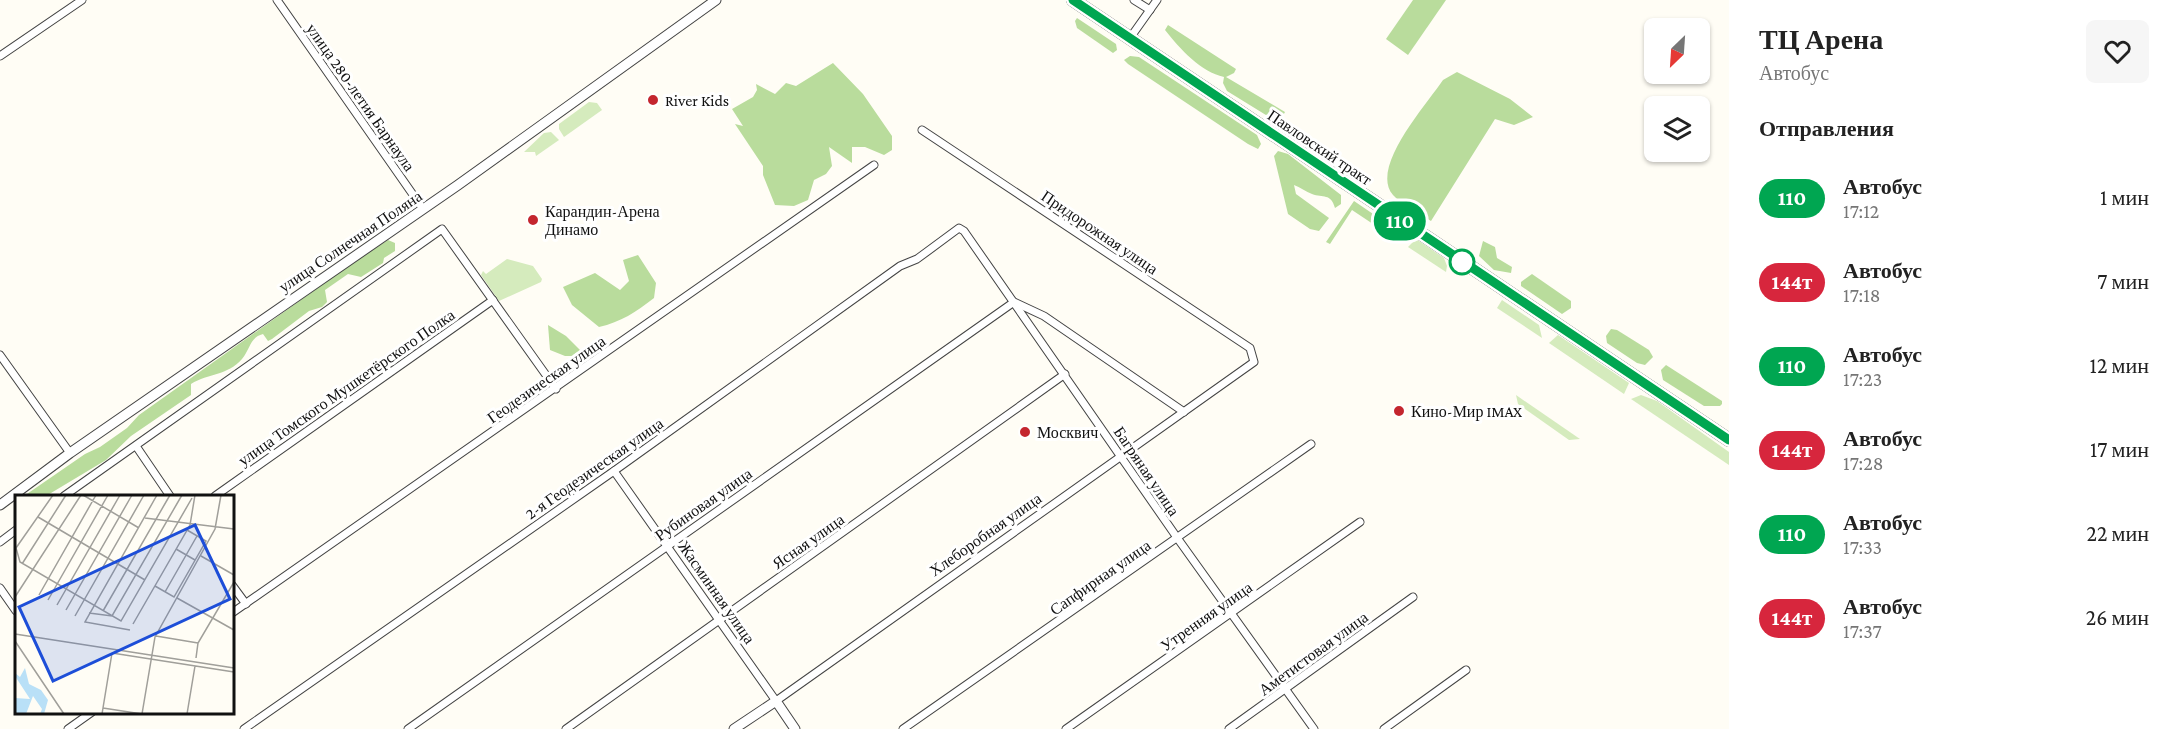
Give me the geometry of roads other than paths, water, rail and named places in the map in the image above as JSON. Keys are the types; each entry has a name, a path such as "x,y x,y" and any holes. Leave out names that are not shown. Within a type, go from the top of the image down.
{"main road":[{"name":"Павловский тракт","path":"1073,0 1729,440"}],"street":[{"path":"0,56 82,0"},
{"name":"улица 280-летия Барнаула","path":"277,0 423,209"},
{"name":"улица Солнечная Поляна","path":"0,505 70,453 423,209 716,0"},
{"path":"1134,0 1150,10"},
{"path":"1130,38 1157,0"},
{"name":"Придорожная улица","path":"922,130 1250,348 1254,362"},
{"name":"Геодезическая улица","path":"234,613 874,165"},
{"name":"Багряная улица","path":"959,228 964,231 1231,615 1314,729"},
{"name":"2-я Геодезическая улица","path":"244,729 614,471 890,273 917,259 959,228"},
{"path":"65,495 442,229 556,389"},
{"name":"улица Томского Мушкетёрского Полка","path":"216,495 493,300"},
{"path":"1014,302 1044,316 1184,412"},
{"name":"Рубиновая улица","path":"408,729 1014,302"},
{"path":"0,355 70,453"},
{"name":"Хлеборобная улица","path":"734,729 1254,362"},
{"name":"Ясная улица","path":"566,729 1065,374"},
{"name":"Сапфирная улица","path":"903,729 1311,444"},
{"path":"136,446 169,495"},
{"name":"Жасминная улица","path":"614,471 795,729"},
{"name":"Утренняя улица","path":"1066,729 1360,522"},
{"path":"0,542 15,531"},
{"path":"0,588 15,610"},
{"path":"234,588 246,604"},
{"name":"Аметистовая улица","path":"1229,729 1413,597"},
{"path":"1384,729 1466,670"},
{"path":"68,729 89,714"}],"place":[{"name":"River Kids","path":"653,100"},
{"name":"Карандин-Арена Динамо","path":"533,220"},
{"name":"Кино-Мир IMAX","path":"1399,411"},
{"name":"Москвич","path":"1025,432"}]}
